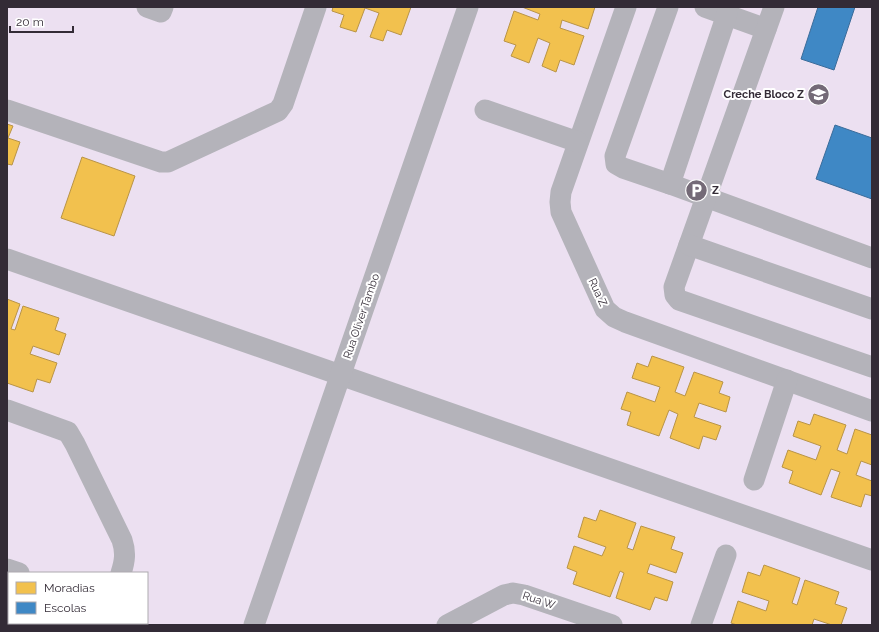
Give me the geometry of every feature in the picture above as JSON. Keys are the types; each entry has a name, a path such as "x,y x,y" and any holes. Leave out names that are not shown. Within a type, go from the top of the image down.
{"street":[{"path":"147,7 161,12 163,7"},
{"path":"7,110 161,162 168,162 278,111 285,98 316,7"},
{"name":"Rua Oliver Tambo","path":"254,625 468,7"},
{"name":"Rua Z","path":"626,7 561,192 560,202 561,212 605,309 614,317 625,322 872,411"},
{"path":"668,7 615,156 616,164 623,168 872,258"},
{"path":"705,7 727,14 766,30"},
{"path":"774,7 674,287 675,295 680,300 872,367"},
{"path":"670,184 727,14"},
{"path":"485,110 578,142"},
{"path":"690,245 872,309"},
{"path":"7,259 872,560"},
{"path":"754,480 786,380"},
{"path":"7,410 68,432 122,540 125,548 125,558 121,572"},
{"path":"701,625 726,555"},
{"name":"Rua W","path":"447,625 504,595 513,593 524,594 612,625"}],"building: Moradias":[{"path":"333,7 411,7 401,35 387,30 383,41 370,37 379,13 365,8 356,32 340,27 344,15 332,11"},
{"path":"522,7 595,7 588,29 562,20 560,28 584,36 574,65 560,60 556,72 542,66 550,43 538,38 529,63 511,56 516,45 504,41 514,11 538,20 540,14"},
{"path":"7,124 13,126 8,138 20,142 12,165 7,164"},
{"path":"82,157 135,176 114,236 61,218"},
{"path":"7,299 20,304 11,329 15,330 23,306 59,318 55,330 66,334 59,355 33,346 30,354 57,363 50,383 37,379 33,392 7,383"},
{"path":"652,356 684,367 675,392 685,396 694,372 723,382 719,393 730,397 726,412 699,403 694,417 721,426 716,440 703,436 699,449 670,438 678,414 669,410 659,436 627,425 631,412 621,409 627,392 655,402 660,387 632,378 637,363 648,367"},
{"path":"814,414 846,425 837,450 847,454 855,429 872,435 872,465 861,461 856,475 872,481 872,496 865,494 861,507 831,497 840,472 831,469 821,495 789,483 793,471 782,467 788,450 816,460 821,446 793,436 798,421 810,425"},
{"path":"600,510 636,523 627,548 633,550 641,526 675,537 671,549 683,553 676,573 650,564 647,573 673,582 667,601 655,597 650,610 616,598 624,573 620,571 610,597 573,584 577,572 567,568 574,546 602,556 606,547 578,537 584,517 596,521"},
{"path":"764,565 800,578 792,603 797,605 805,580 839,592 835,604 847,608 841,625 832,625 814,619 812,625 737,625 731,623 738,601 766,611 769,601 742,592 748,572 760,576"}],"building: Escolas":[{"path":"818,7 855,7 834,70 801,59"},
{"path":"835,125 872,138 872,199 816,179"}],"place":[{"name":"Creche Bloco Z","path":"819,94"},
{"name":"Z","path":"696,190"}]}
